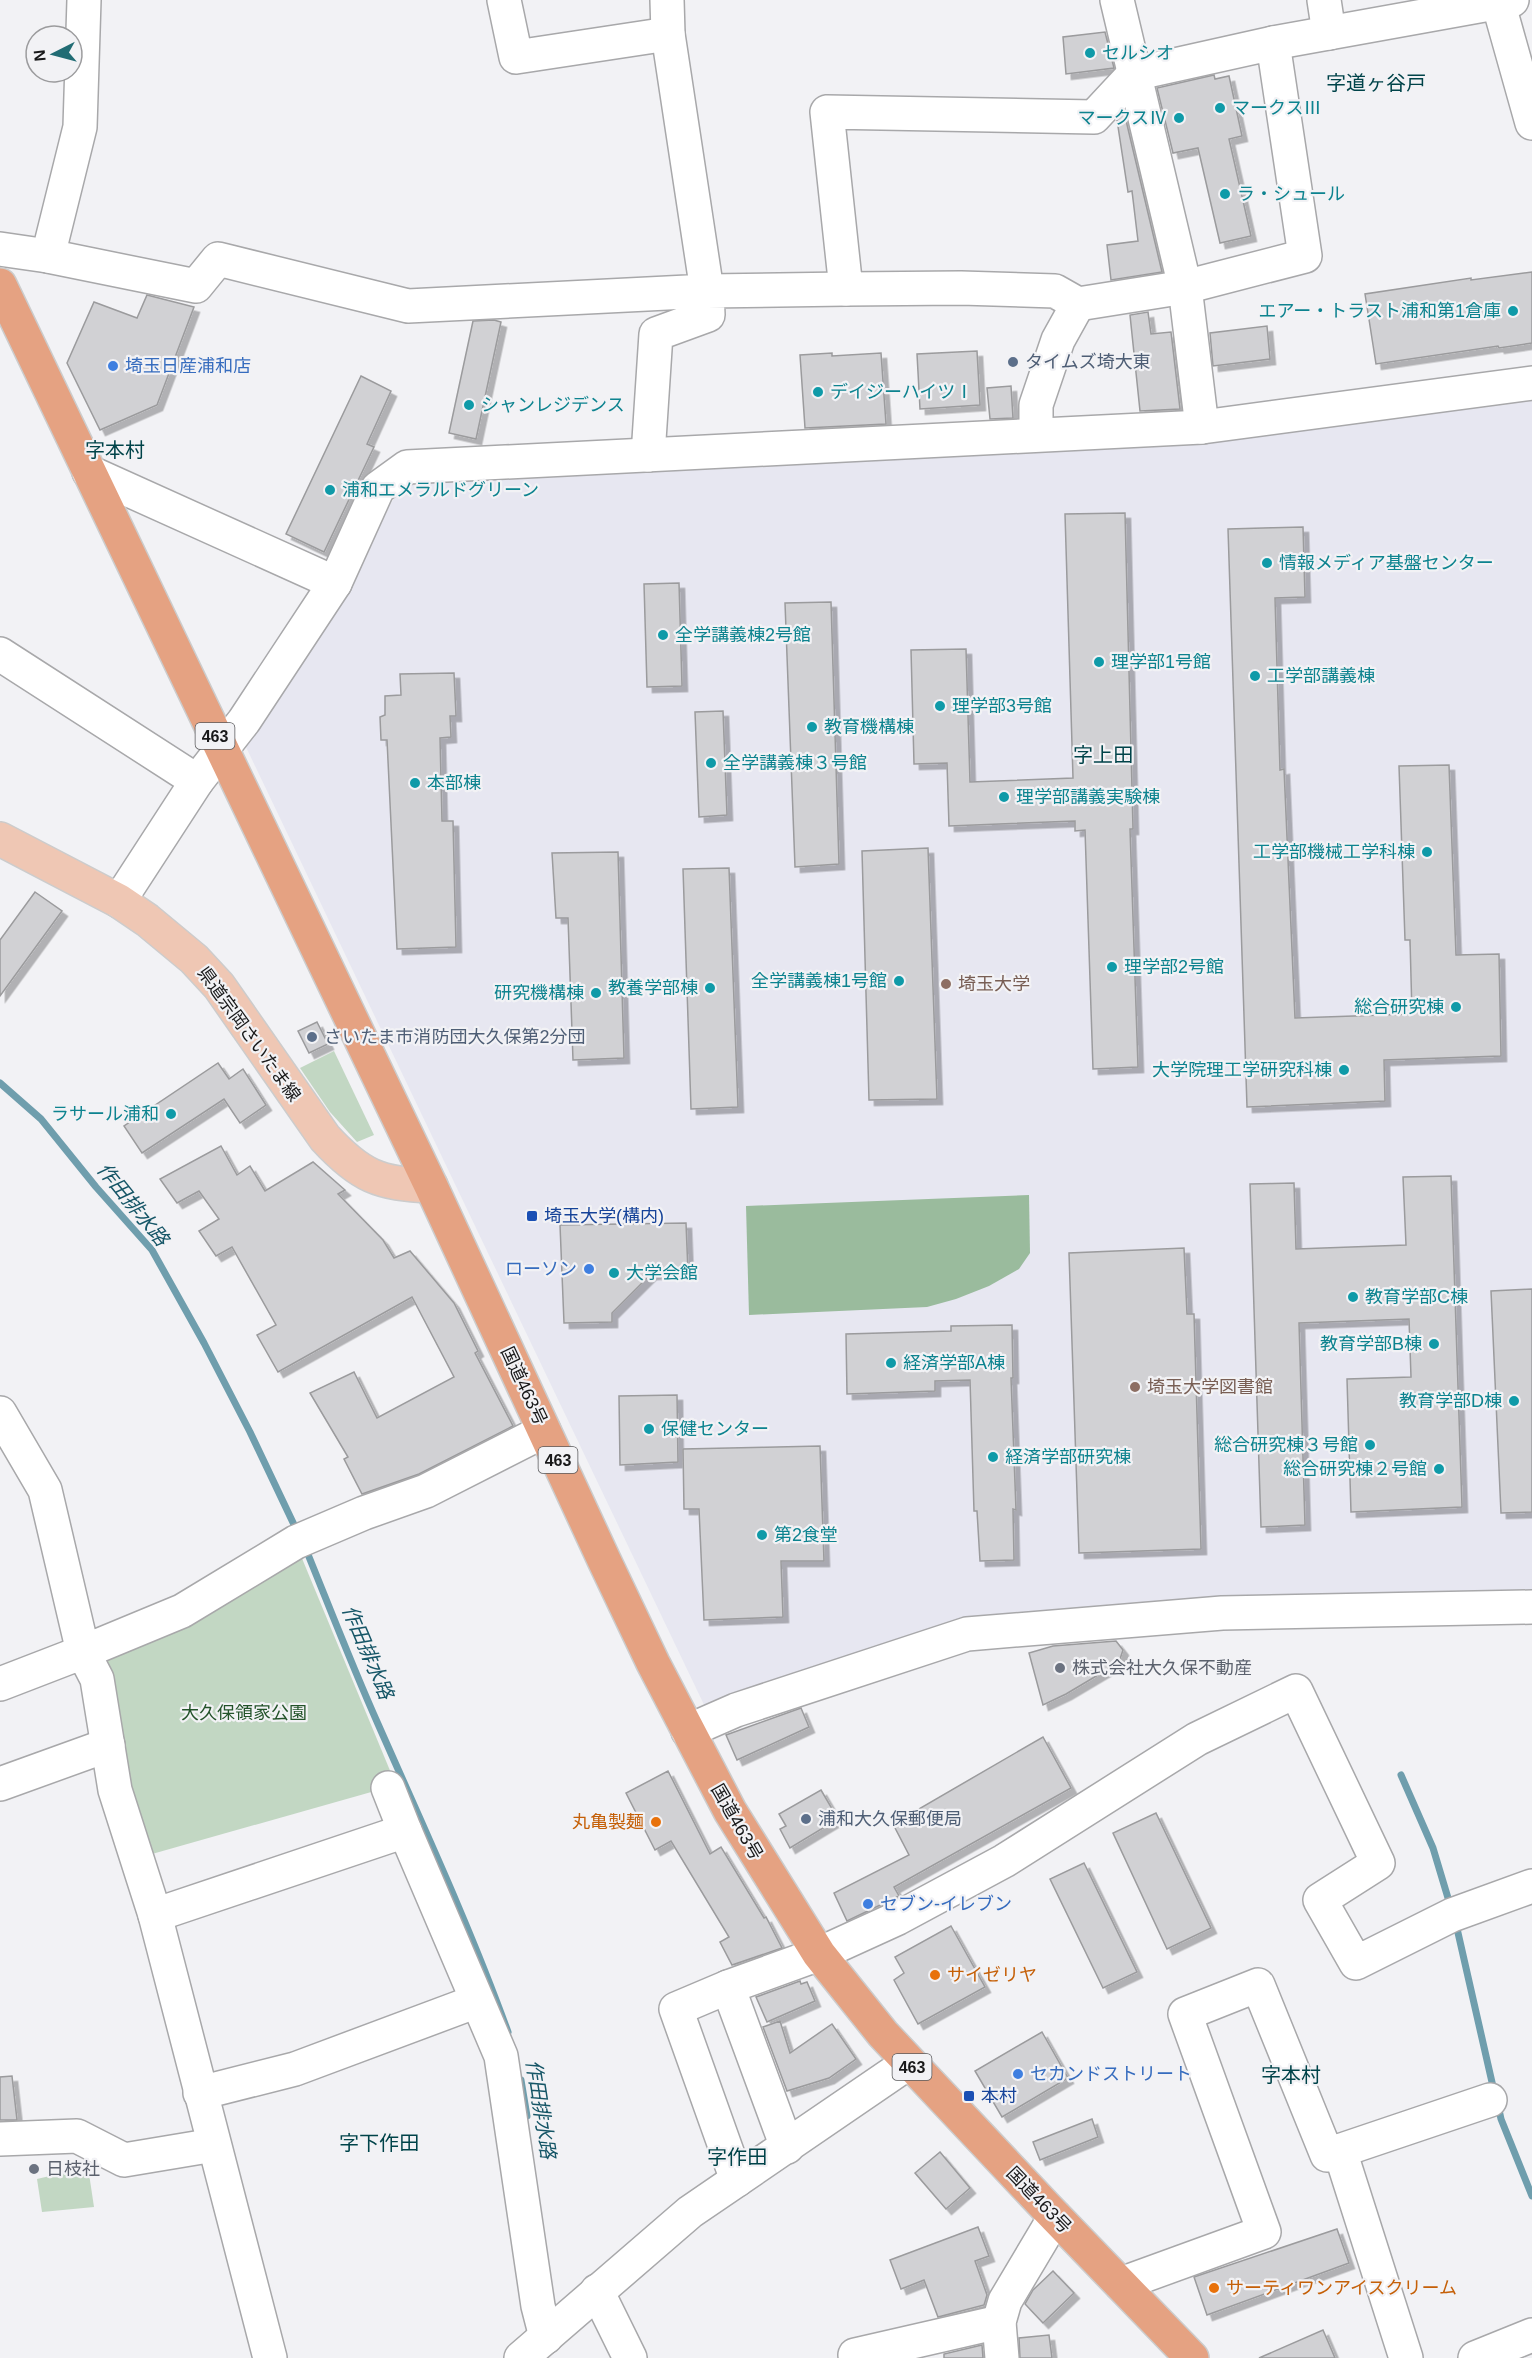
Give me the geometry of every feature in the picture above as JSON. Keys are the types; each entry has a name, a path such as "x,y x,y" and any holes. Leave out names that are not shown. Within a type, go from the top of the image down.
{"highway":[{"name":"463","path":"0,285 431,1186"},
{"name":"国道463号","path":"431,1186 604,1560 688,1731 730,1811 819,1954 908,2063 1192,2358"}],"main road":[{"name":"県道宗岡さいたま線","path":"0,838 119,901 174,941 219,986 296,1100 345,1160 367,1175 385,1181 404,1185 431,1186"}],"street":[{"path":"48,256 80,127 84,0"},
{"path":"504,0 516,57 668,34"},
{"path":"648,455 656,334 708,315 707,291 668,34 667,0"},
{"path":"1117,0 1185,287 1202,427"},
{"path":"1324,0 1329,33"},
{"path":"846,289 827,112 1094,117 1134,74 1274,43 1505,1 1532,123"},
{"path":"0,249 196,285 218,259 408,306 707,291 961,288 1055,291 1078,304 1185,287 1305,256 1274,43"},
{"path":"1036,434 1036,405 1058,340 1078,304"},
{"path":"119,901 197,780 244,721 335,583 378,488 407,466 1202,427 1532,383"},
{"path":"89,472 335,583"},
{"path":"0,654 197,780"},
{"path":"0,1413 45,1490 83,1652 97,1678 115,1790 156,1915 270,2358"},
{"path":"0,1684 182,1611 301,1540 364,1513 426,1491 544,1431"},
{"path":"688,1731 736,1710 967,1634 1222,1613 1532,1607"},
{"path":"737,2180 676,2009 728,1987 819,1954 898,1918 1004,1861 1197,1739 1296,1691 1378,1863 1320,1900 1356,1964 1452,1915 1532,1886"},
{"path":"0,1784 108,1745"},
{"path":"388,1788 501,2056 538,2306 546,2337"},
{"path":"156,1915 405,1831"},
{"path":"1121,2284 1264,2232 1185,2014 1258,1985 1327,2155 1490,2100"},
{"path":"728,1987 787,2147"},
{"path":"200,2093 295,2069 477,2001"},
{"path":"521,2358 690,2212 908,2063"},
{"path":"0,2139 76,2136 123,2160 214,2145"},
{"path":"1340,2151 1406,2358"},
{"path":"1002,2358 999,2322 1005,2301 1055,2217"},
{"path":"597,2290 630,2358"},
{"path":"855,2355 999,2322"},
{"path":"1475,2358 1532,2336"}],"shaded area":[{"name":"埼玉大学","path":"1532,398 1532,1594 1084,1608 963,1621 707,1711 245,745 404,482"}],"green space":[{"path":"334,1051 374,1135 357,1142 330,1112 300,1068"},
{"path":"1029,1195 1030,1253 1019,1269 989,1286 927,1307 749,1315 746,1206"},
{"name":"大久保領家公園","path":"301,1556 396,1785 145,1856 97,1656"},
{"path":"88,2167 94,2207 42,2212 37,2179"}],"building":[{"name":"セルシオ","path":"1105,32 1114,68 1066,74 1063,37"},
{"path":"1214,75 1215,79 1229,76 1242,136 1229,139 1251,236 1220,243 1198,148 1173,153 1157,88"},
{"path":"1124,112 1162,272 1111,280 1107,245 1138,241 1132,191 1128,192 1117,120"},
{"path":"1532,272 1532,343 1376,364 1365,294 1471,278 1471,280"},
{"path":"147,295 194,307 157,405 100,430 67,363 94,302 137,318"},
{"path":"1148,312 1151,334 1171,332 1180,409 1140,411 1130,315"},
{"path":"473,321 501,322 476,439 449,433"},
{"path":"1267,326 1270,359 1213,366 1210,333"},
{"path":"977,351 980,405 920,409 917,354"},
{"path":"832,353 832,356 881,353 886,424 805,428 800,355"},
{"name":"浦和エメラルドグリーン","path":"361,376 391,391 367,444 374,447 324,552 286,534"},
{"path":"1011,386 1013,418 990,419 987,388"},
{"path":"1125,513 1133,829 1130,829 1138,1067 1093,1069 1085,830 1075,831 1075,821 949,826 947,763 914,764 911,650 966,649 970,782 1073,778 1065,514"},
{"path":"1303,527 1305,597 1275,598 1280,770 1284,769 1295,1018 1412,1014 1410,940 1405,940 1399,766 1449,765 1456,955 1499,954 1501,1056 1384,1060 1385,1101 1247,1107 1228,529"},
{"name":"全学講義棟2号館","path":"679,583 682,686 647,687 644,584"},
{"name":"教育機構棟","path":"831,602 839,864 795,867 785,603"},
{"name":"本部棟","path":"454,673 456,716 450,716 451,737 440,738 442,821 453,821 456,947 397,949 387,740 381,740 380,717 385,715 385,696 401,695 400,674"},
{"name":"全学講義棟３号館","path":"723,711 727,815 699,817 695,712"},
{"name":"全学講義棟1号館","path":"928,848 937,1099 869,1100 862,851"},
{"name":"研究機構棟","path":"618,852 624,1058 573,1060 568,918 556,918 552,853"},
{"name":"教養学部棟","path":"729,868 738,1107 691,1109 683,869"},
{"path":"35,892 62,911 0,996 0,940"},
{"path":"317,1022 328,1044 309,1053 298,1031"},
{"name":"ラサール浦和","path":"218,1063 229,1079 243,1069 266,1105 240,1123 224,1099 142,1153 124,1126"},
{"path":"221,1146 237,1175 250,1166 265,1191 313,1162 345,1190 338,1194 383,1240 394,1258 410,1251 454,1303 478,1351 475,1353 513,1426 419,1474 362,1494 344,1459 348,1457 310,1393 354,1372 377,1418 454,1377 412,1297 278,1372 257,1335 276,1325 232,1247 216,1256 199,1231 219,1219 199,1191 177,1203 160,1179"},
{"path":"1451,1176 1462,1507 1351,1512 1347,1379 1411,1377 1409,1319 1299,1323 1305,1525 1261,1527 1250,1184 1294,1183 1296,1249 1406,1245 1403,1177"},
{"name":"大学会館","path":"686,1223 688,1272 651,1274 612,1313 612,1322 564,1323 560,1225"},
{"name":"埼玉大学図書館","path":"1184,1248 1187,1314 1194,1314 1201,1549 1079,1553 1069,1253"},
{"name":"教育学部D棟","path":"1532,1289 1532,1512 1501,1513 1491,1291"},
{"path":"1012,1325 1013,1378 1011,1378 1016,1510 1013,1509 1014,1560 980,1561 977,1511 974,1511 970,1380 935,1381 935,1391 847,1394 846,1334 951,1331 951,1326"},
{"name":"保健センター","path":"677,1395 678,1462 620,1465 619,1396"},
{"name":"第2食堂","path":"820,1446 824,1561 781,1561 783,1617 704,1620 699,1509 684,1509 683,1449"},
{"name":"株式会社大久保不動産","path":"1116,1641 1123,1650 1117,1668 1108,1669 1043,1705 1029,1653 1053,1646"},
{"path":"801,1708 809,1727 737,1760 726,1735"},
{"path":"1043,1737 1071,1788 894,1887 899,1896 847,1921 834,1893 909,1855 893,1824"},
{"path":"668,1771 710,1854 721,1847 764,1918 766,1917 782,1948 732,1965 720,1942 729,1937 671,1841 655,1850 626,1793"},
{"path":"821,1790 838,1819 790,1848 780,1829 786,1826 779,1814"},
{"path":"1156,1813 1211,1928 1167,1949 1113,1833"},
{"path":"1084,1863 1137,1972 1103,1988 1050,1879"},
{"name":"サイゼリヤ","path":"951,1926 985,1987 918,2024 894,1980 904,1973 895,1957"},
{"path":"800,1981 801,1984 807,1982 815,2001 767,2022 756,1997"},
{"path":"780,2021 790,2053 832,2024 856,2059 829,2078 787,2091 763,2027"},
{"path":"1042,2032 1068,2078 1002,2117 975,2071"},
{"path":"12,2076 17,2120 0,2120 0,2077"},
{"path":"1092,2119 1098,2137 1040,2160 1033,2142"},
{"path":"940,2152 970,2188 946,2209 915,2173"},
{"path":"978,2227 989,2256 975,2261 987,2295 984,2305 938,2317 924,2280 901,2289 890,2260"},
{"path":"1337,2229 1349,2263 1207,2315 1194,2277"},
{"path":"1053,2271 1074,2293 1043,2323 1025,2304 1033,2290"},
{"path":"1323,2330 1335,2358 1259,2358"},
{"path":"1049,2335 1052,2358 1020,2358 1019,2338"},
{"path":"982,2345 983,2358 944,2358 944,2354"}],"waterway":[{"name":"作田排水路","path":"0,1083 41,1119 96,1187 152,1250 250,1432 297,1531"},
{"name":"作田排水路","path":"305,1547 359,1680 462,1915 508,2032"},
{"path":"1401,1775 1433,1848 1451,1908"},
{"path":"1456,1924 1494,2091"},
{"name":"作田排水路","path":"521,2080 527,2116"},
{"path":"1498,2105 1501,2119 1532,2196"}],"place":[{"name":"セルシオ","path":"1090,53"},
{"name":"マークスⅢ","path":"1220,108"},
{"name":"マークスⅣ","path":"1179,118"},
{"name":"ラ・シュール","path":"1225,194"},
{"name":"エアー・トラスト浦和第1倉庫","path":"1513,311"},
{"name":"タイムズ埼大東","path":"1013,362"},
{"name":"埼玉日産浦和店","path":"113,366"},
{"name":"デイジーハイツⅠ","path":"818,392"},
{"name":"シャンレジデンス","path":"469,405"},
{"name":"浦和エメラルドグリーン","path":"330,490"},
{"name":"情報メディア基盤センター","path":"1267,563"},
{"name":"全学講義棟2号館","path":"663,635"},
{"name":"理学部1号館","path":"1099,662"},
{"name":"工学部講義棟","path":"1255,676"},
{"name":"理学部3号館","path":"940,706"},
{"name":"教育機構棟","path":"812,727"},
{"name":"全学講義棟３号館","path":"711,763"},
{"name":"本部棟","path":"415,783"},
{"name":"理学部講義実験棟","path":"1004,797"},
{"name":"工学部機械工学科棟","path":"1427,852"},
{"name":"理学部2号館","path":"1112,967"},
{"name":"全学講義棟1号館","path":"899,981"},
{"name":"埼玉大学","path":"946,984"},
{"name":"教養学部棟","path":"710,988"},
{"name":"研究機構棟","path":"596,993"},
{"name":"総合研究棟","path":"1456,1007"},
{"name":"さいたま市消防団大久保第2分団","path":"312,1037"},
{"name":"大学院理工学研究科棟","path":"1344,1070"},
{"name":"ラサール浦和","path":"171,1114"},
{"name":"埼玉大学(構内)","path":"532,1216"},
{"name":"ローソン","path":"589,1269"},
{"name":"大学会館","path":"614,1273"},
{"name":"教育学部C棟","path":"1353,1297"},
{"name":"教育学部B棟","path":"1434,1344"},
{"name":"経済学部A棟","path":"891,1363"},
{"name":"埼玉大学図書館","path":"1135,1387"},
{"name":"教育学部D棟","path":"1514,1401"},
{"name":"保健センター","path":"649,1429"},
{"name":"総合研究棟３号館","path":"1370,1445"},
{"name":"経済学部研究棟","path":"993,1457"},
{"name":"総合研究棟２号館","path":"1439,1469"},
{"name":"第2食堂","path":"762,1535"},
{"name":"株式会社大久保不動産","path":"1060,1668"},
{"name":"浦和大久保郵便局","path":"806,1819"},
{"name":"丸亀製麺","path":"656,1822"},
{"name":"セブン-イレブン","path":"868,1904"},
{"name":"サイゼリヤ","path":"935,1975"},
{"name":"セカンドストリート","path":"1018,2074"},
{"name":"本村","path":"969,2096"},
{"name":"日枝社","path":"34,2169"},
{"name":"サーティワンアイスクリーム","path":"1214,2288"}],"district":[{"name":"字道ヶ谷戸","path":"1376,83"},
{"name":"字本村","path":"115,450"},
{"name":"字上田","path":"1103,755"},
{"name":"字本村","path":"1291,2075"},
{"name":"字下作田","path":"379,2143"},
{"name":"字作田","path":"737,2157"}]}
